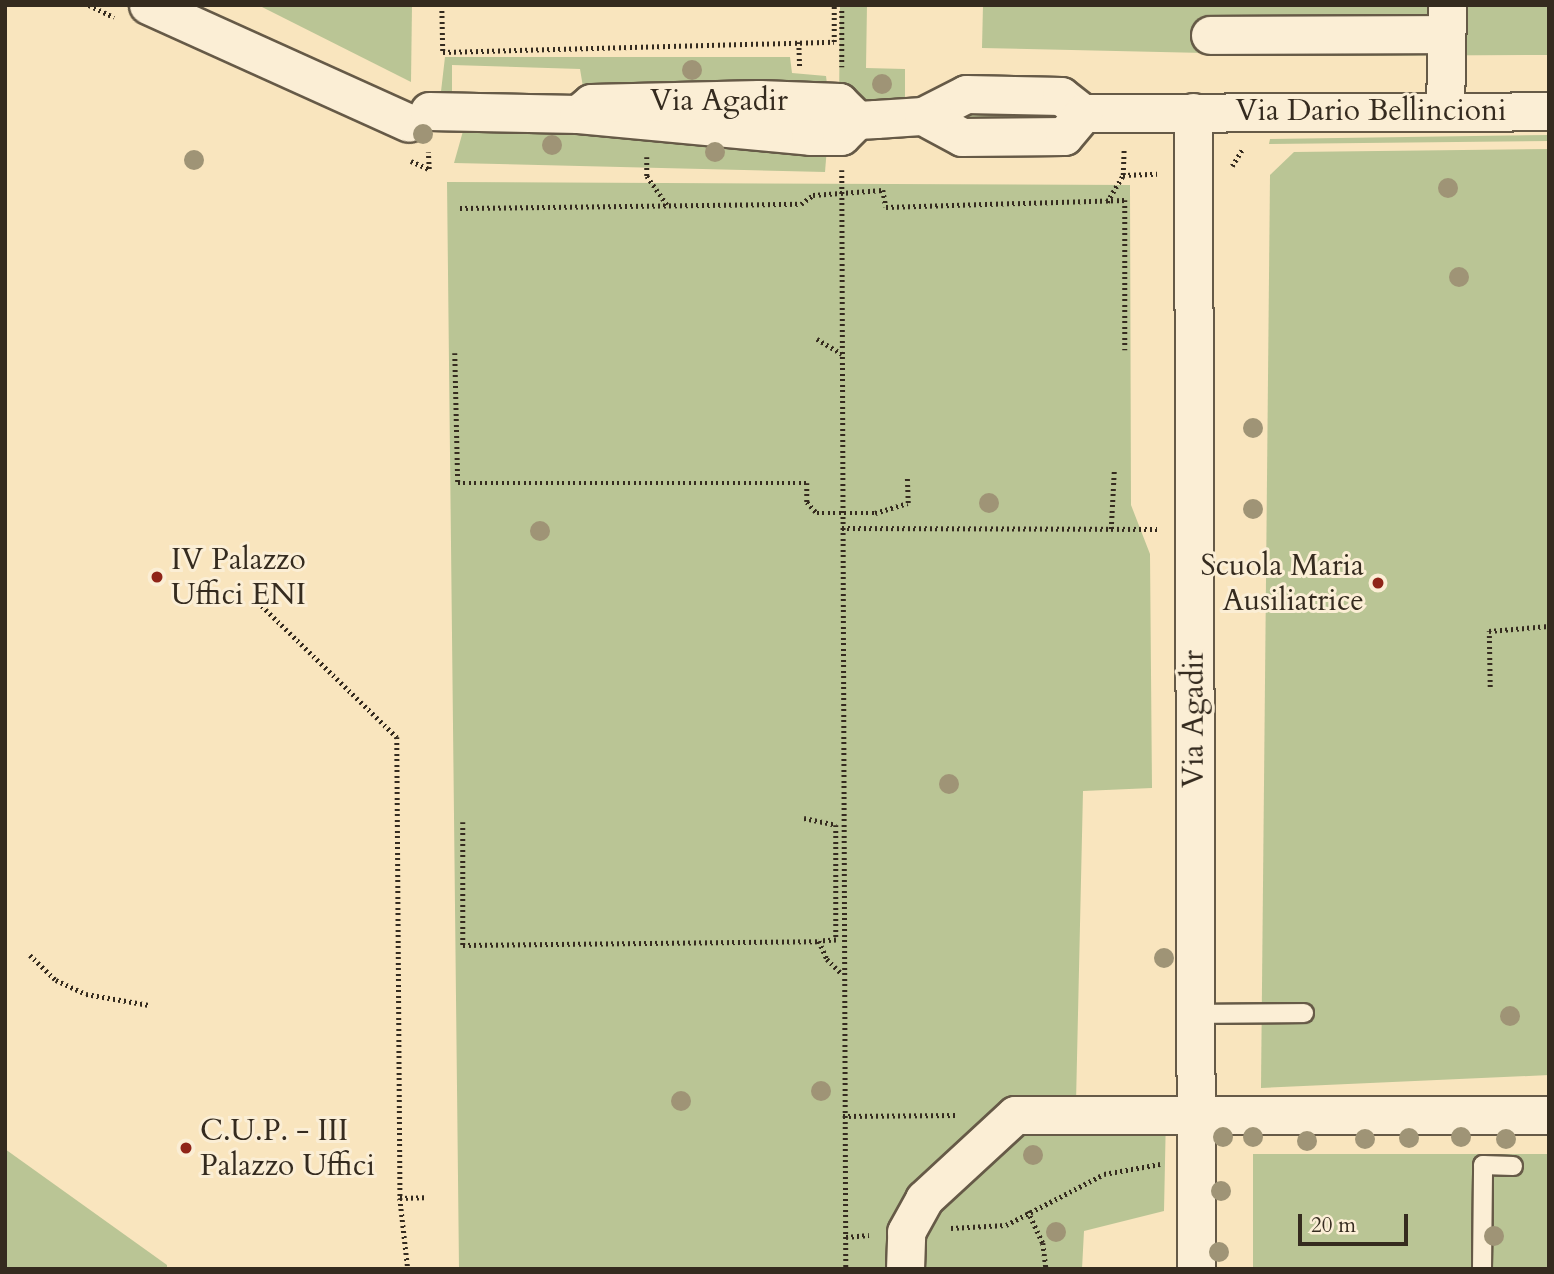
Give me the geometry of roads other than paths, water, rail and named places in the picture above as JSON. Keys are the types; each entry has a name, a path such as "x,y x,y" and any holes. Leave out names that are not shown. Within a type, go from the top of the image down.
{"street":[{"name":"Via Agadir","path":"148,5 369,101 419,117 578,114 849,128 923,116 962,137 1064,136 1083,113 1192,112 1196,1269"},
{"path":"1210,35 1447,20 1445,111"},
{"name":"Via Dario Bellincioni","path":"1192,112 1549,111"},
{"path":"905,1269 905,1232 924,1199 1015,1115 1549,1115"}],"lane":[{"path":"1195,1014 1304,1013"},
{"path":"1482,1269 1483,1165 1513,1166"}],"place":[{"name":"IV Palazzo Uffici ENI","path":"157,577"},
{"name":"Scuola Maria Ausiliatrice","path":"1378,583"},
{"name":"C.U.P. - III Palazzo Uffici","path":"186,1148"}]}
